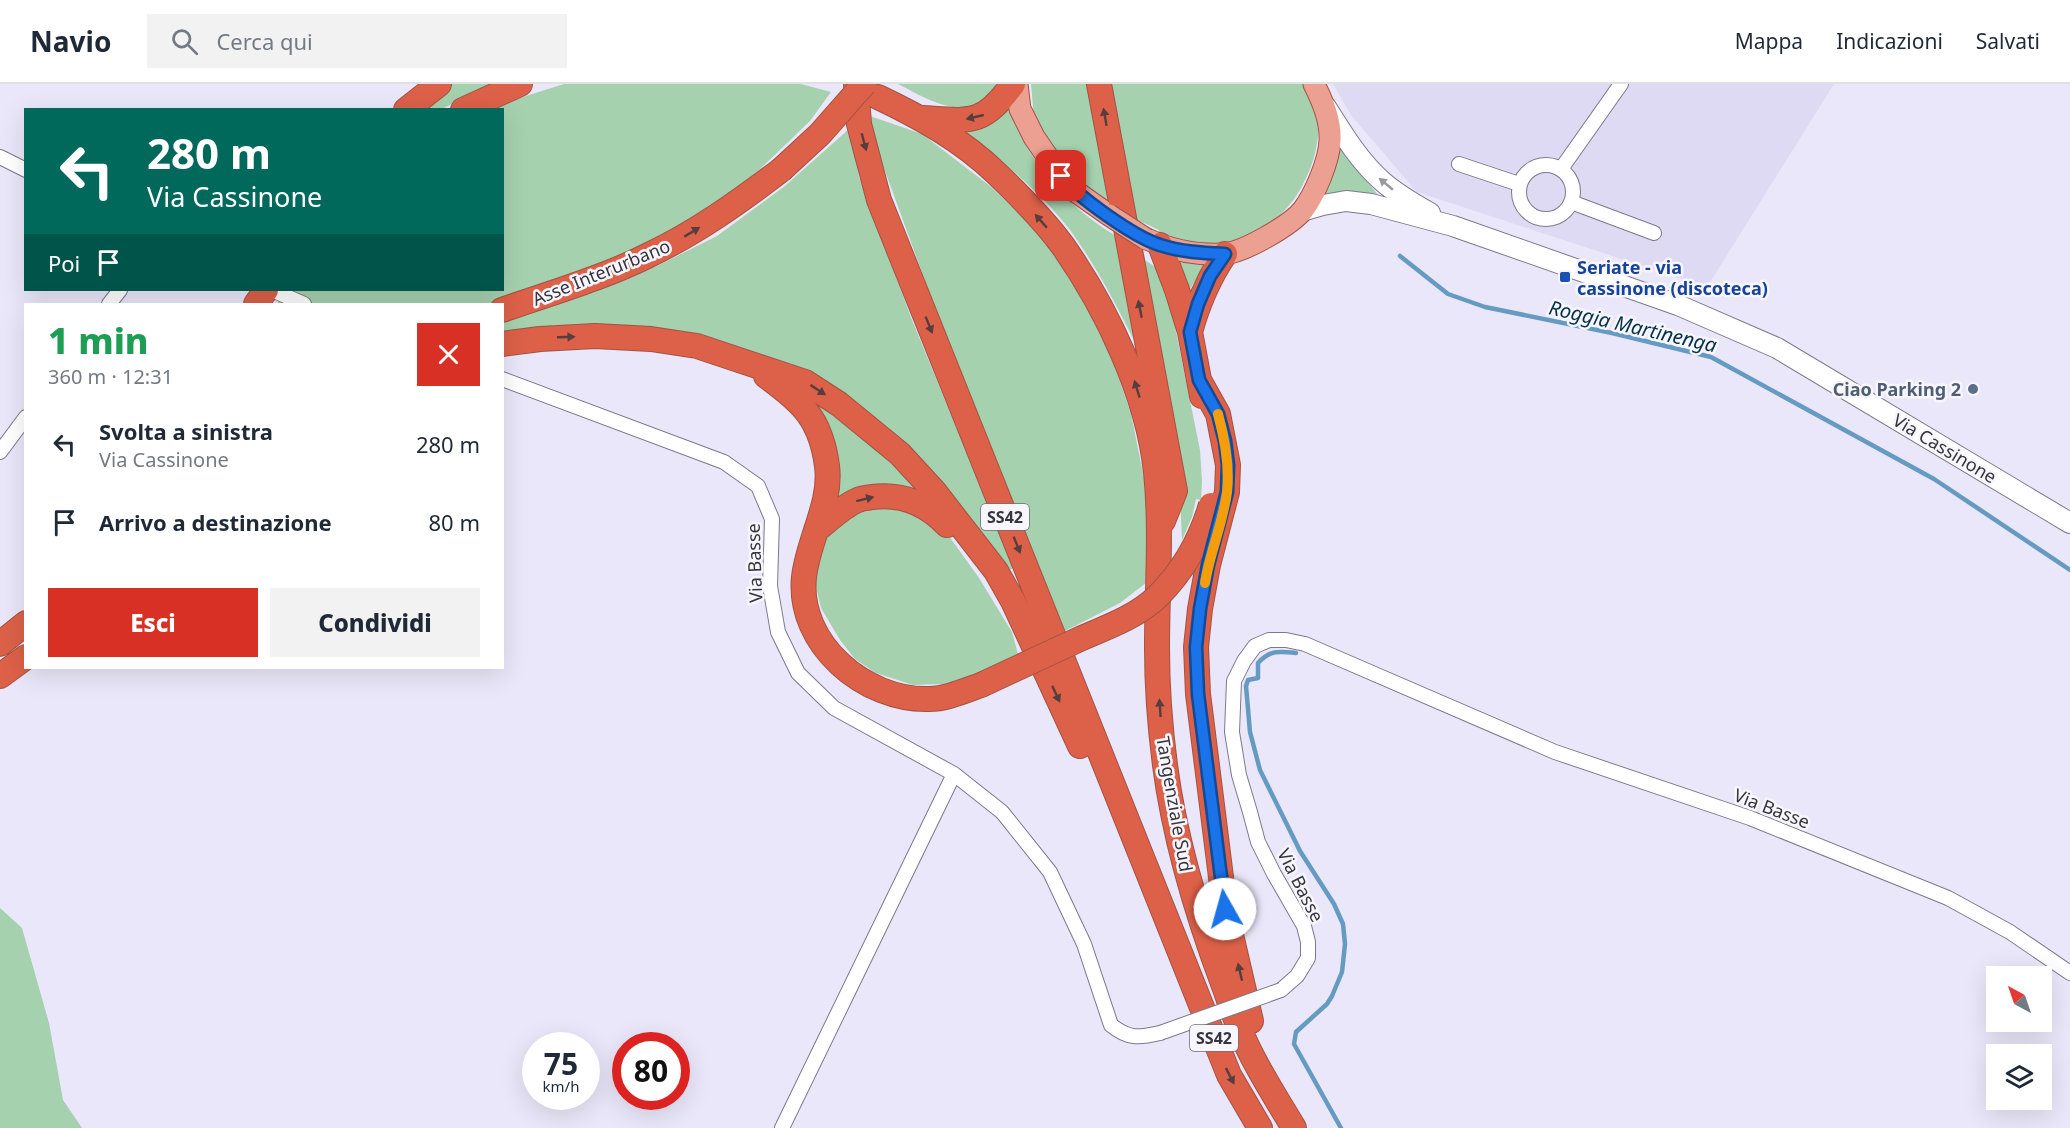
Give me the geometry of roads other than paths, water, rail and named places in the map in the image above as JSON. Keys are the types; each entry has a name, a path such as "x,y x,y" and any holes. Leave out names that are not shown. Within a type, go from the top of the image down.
{"highway":[{"path":"408,108 439,84"},
{"path":"467,108 520,84"},
{"path":"847,84 871,90 922,118 994,171 1062,245 1112,332 1133,376 1146,418 1156,470 1160,529"},
{"name":"SS42","path":"856,84 859,124 879,200 1175,945 1229,1076 1260,1128"},
{"path":"922,118 969,119 986,114 998,105 1015,84"},
{"name":"SS42","path":"1099,84 1175,491 1160,529"},
{"name":"Asse Interurbano","path":"504,309 648,256 724,213 781,171 871,90"},
{"path":"745,361 797,399 813,421 822,441 828,468 825,497 808,552 804,579 807,609 819,638 837,662 861,681 886,693 911,699 931,700 952,695 981,685 1129,617 1157,598 1178,574 1194,549 1211,505 1214,475 1211,447 1190,332 1178,290 1153,242"},
{"path":"1190,332 1198,304 1210,276 1225,254"},
{"path":"505,344 540,339 595,336 651,339 697,346 806,382 856,417 900,454 934,491 996,571 1013,601 1089,764 1122,846 1175,945"},
{"path":"1199,380 1218,414 1228,465 1227,492 1208,565 1200,609 1196,647 1198,694 1225,909 1252,1026 1249,1050"},
{"path":"816,530 860,499 895,496 914,500 928,507 946,523 1031,641"},
{"name":"Tangenziale Sud","path":"1160,529 1157,650 1160,709 1175,826 1189,885 1206,937 1249,1050 1294,1128"},
{"path":"0,644 24,625"},
{"path":"0,676 24,658"}],"main road":[{"name":"Via Cassinone","path":"1015,84 1020,109 1034,137 1072,189 1153,242 1191,252 1225,254 1248,247 1269,236 1302,211 1346,201 1371,204 1453,226 1678,305 1777,348 2070,523"},
{"name":"Via Cassinone","path":"1314,84 1325,106 1359,156 1383,182 1405,198 1453,226"},
{"name":"Via Cassinone","path":"1302,211 1324,170 1330,142 1325,106"}],"street":[{"path":"1561,169 1621,84"},
{"path":"0,158 24,169"},
{"path":"1459,164 1519,184"},
{"path":"1553,165 1561,169 1568,175 1572,184 1573,193 1567,210 1559,216 1542,219 1526,210 1520,200 1519,184 1529,170 1536,166 1553,165"},
{"path":"1571,202 1654,233"},
{"path":"110,303 119,291"},
{"path":"274,291 302,303"},
{"name":"Via Basse","path":"504,380 724,462 758,486 772,519 770,586 778,632 798,673 834,708 954,774 1002,812 1050,872 1084,944 1111,1025 1121,1034 1134,1037 1160,1033 1281,990 1297,976 1308,958 1308,942 1304,926 1258,842 1239,775 1232,732 1234,681 1255,646 1269,640 1305,644 1555,752 1750,818 1948,898 2010,932 2070,973"},
{"path":"0,452 24,420"},
{"path":"782,1128 954,774"}],"waterway":[{"name":"Roggia Martinenga","path":"1400,256 1448,294 1485,307 1612,333 1711,357 1934,479 2070,570"},
{"path":"1296,653 1280,652 1267,656 1258,663 1258,678 1248,680 1246,686 1250,732 1260,770 1300,851 1334,904 1343,924 1345,944 1342,972 1327,1004 1296,1032 1294,1044 1341,1128"}],"place":[{"name":"Seriate - via cassinone (discoteca)","path":"1565,277"},
{"name":"Ciao Parking 2","path":"1973,389"}]}
